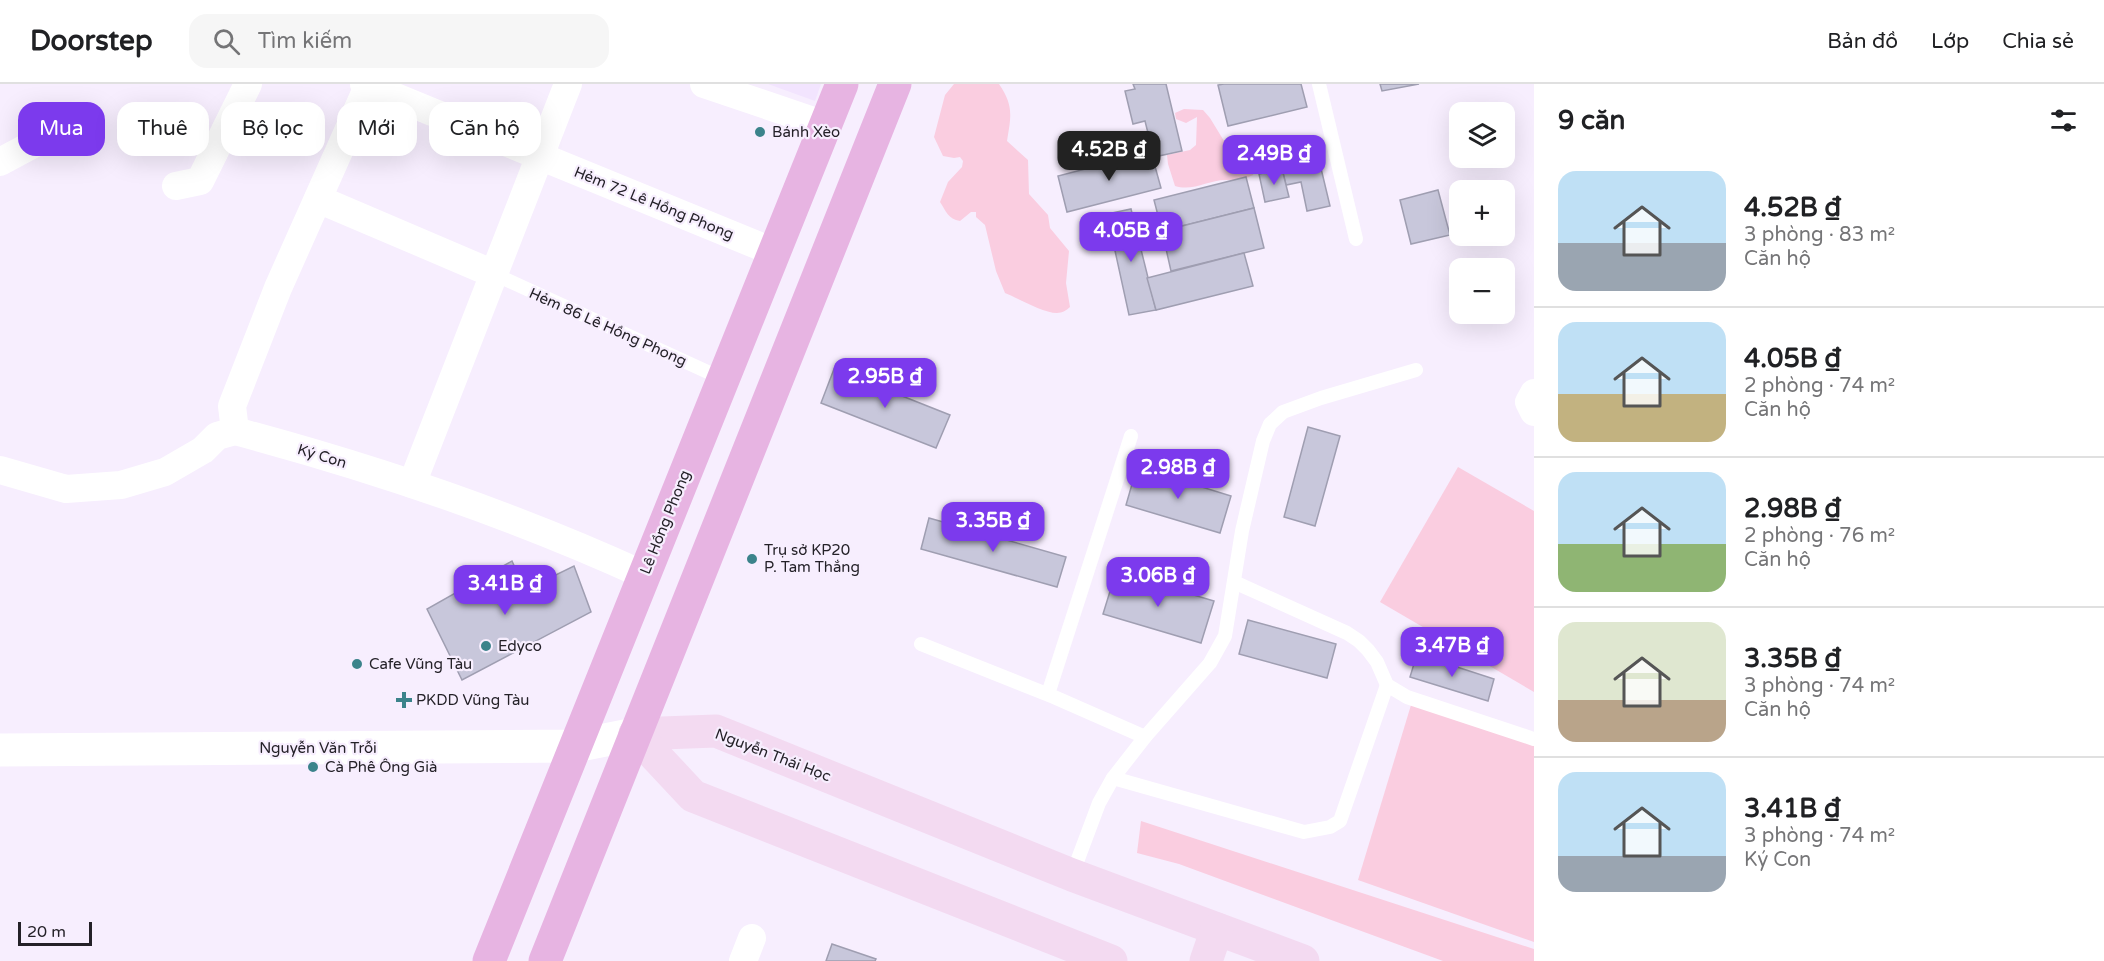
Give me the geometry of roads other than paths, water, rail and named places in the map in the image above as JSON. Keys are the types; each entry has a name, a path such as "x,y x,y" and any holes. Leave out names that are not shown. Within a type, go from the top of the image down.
{"main road":[{"name":"Lê Hồng Phong","path":"489,961 842,84"},
{"path":"545,961 895,84"},
{"path":"820,137 862,166"},
{"path":"617,644 663,663"},
{"name":"Nguyễn Thái Học","path":"635,734 716,731 1072,875 1303,961"},
{"path":"635,734 693,796 1111,961"},
{"path":"1206,961 1217,929"}],"street":[{"path":"176,186 200,181 248,84"},
{"path":"541,153 568,84"},
{"path":"704,84 820,137"},
{"path":"0,470 66,489 121,485 165,472 203,450 217,436 235,430 232,406 278,288 367,85"},
{"name":"Hẻm 72 Lê Hồng Phong","path":"367,85 429,110"},
{"path":"0,162 18,152"},
{"path":"412,484 540,156"},
{"name":"Hẻm 72 Lê Hồng Phong","path":"540,156 774,252"},
{"path":"318,199 494,274"},
{"path":"1534,393 1529,402 1534,412"},
{"name":"Ký Con","path":"235,430 412,484 584,547 644,575"},
{"name":"Nguyễn Văn Trỗi","path":"0,750 575,746 635,734"}],"lane":[{"path":"1319,84 1356,239"},
{"name":"Hẻm 86 Lê Hồng Phong","path":"494,274 723,379"},
{"path":"1072,875 1099,803 1113,778 1145,737 1210,663 1225,636 1242,531 1260,452 1270,424 1283,412 1321,398 1416,370"},
{"path":"1048,694 1131,436"},
{"path":"1234,582 1347,633 1359,641 1377,662 1387,685 1407,697 1534,739"},
{"path":"921,644 1048,694 1145,737"},
{"path":"1113,778 1304,832 1330,827 1340,821 1387,685"}],"place":[{"name":"Bánh Xèo","path":"760,132"},
{"name":"Trụ sở KP20 P. Tam Thắng","path":"752,559"},
{"name":"Edyco","path":"486,646"},
{"name":"Cafe Vũng Tàu","path":"357,664"},
{"name":"PKDD Vũng Tàu","path":"404,700"},
{"name":"Cà Phê Ông Già","path":"313,767"}]}
